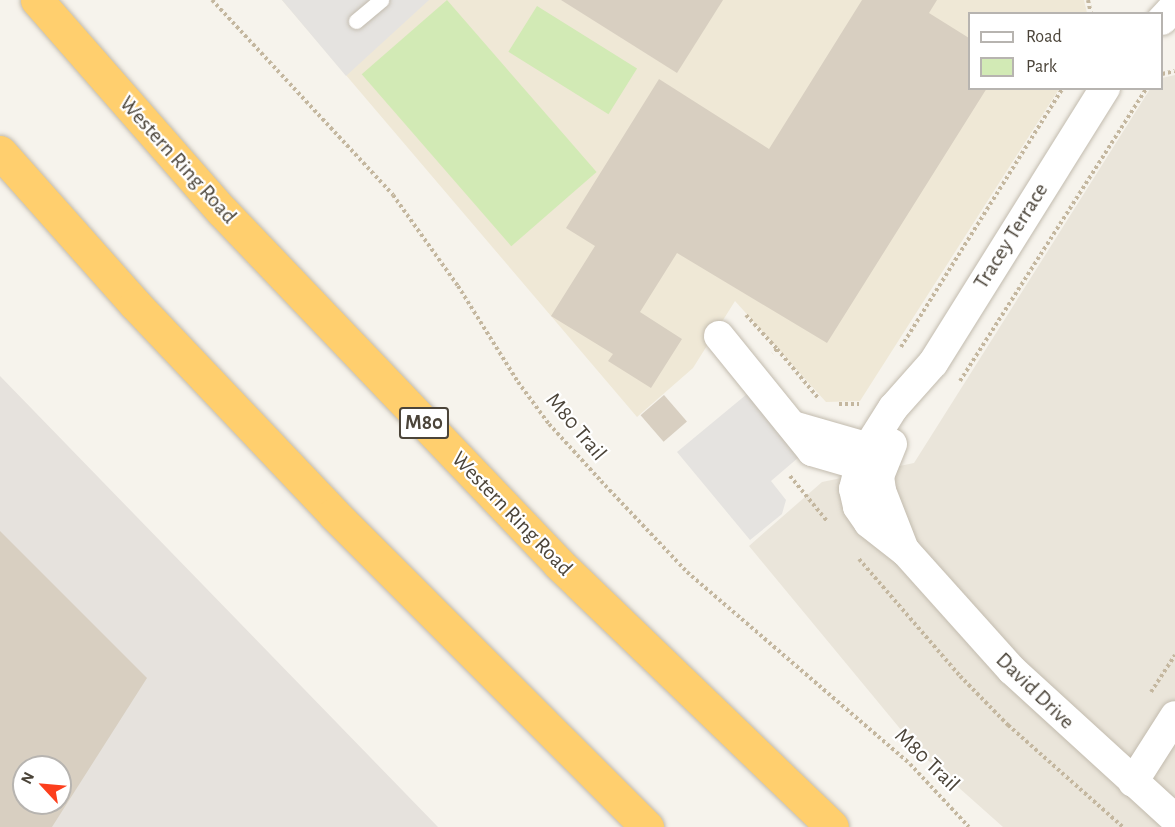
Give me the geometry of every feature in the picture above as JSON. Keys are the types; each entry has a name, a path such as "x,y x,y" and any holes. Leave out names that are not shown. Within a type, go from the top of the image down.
{"highway":[{"name":"Western Ring Road","path":"37,0 222,211 558,563 832,827"},
{"path":"0,152 135,304 334,514 647,827"}],"street":[{"path":"1163,18 1175,6"},
{"name":"Tracey Terrace","path":"868,458 918,384 1104,90"},
{"path":"719,336 796,427 868,458"},
{"name":"David Drive","path":"868,458 879,476 884,508 906,552 1012,670 1175,819"},
{"path":"1133,782 1175,716"}],"lane":[{"path":"356,21 381,0"}],"path":[{"name":"M80 Trail","path":"212,0 393,195 549,424 622,504 687,572 910,764 969,827"},
{"path":"898,352 1062,90"},
{"path":"777,349 824,404"},
{"path":"834,404 865,404"}],"shaded area":[{"path":"282,0 1084,0 1087,12 968,12 968,90 1058,90 860,401 826,402 735,301 693,368 637,417"},
{"path":"282,0 429,0 346,76"},
{"path":"1175,75 1175,827 1003,827 921,754 749,546 822,482 914,463 1149,90 1163,90 1163,78"},
{"path":"0,376 438,827 0,827"},
{"path":"747,394 799,457 771,481 786,500 782,514 750,540 677,452"}],"green space":[{"path":"447,0 597,172 511,246 362,74"},
{"path":"537,6 637,69 608,114 508,52"}],"building":[{"path":"561,0 723,0 677,73"},
{"path":"862,0 937,0 929,13 968,37 968,90 986,90 827,343 677,253 640,312 682,339 651,388 608,361 613,354 551,316 595,246 566,228 659,79 769,149"},
{"path":"664,395 687,421 664,442 641,415"},
{"path":"0,531 147,678 72,796 72,755 12,755 12,815 60,815 52,827 0,827"}]}
